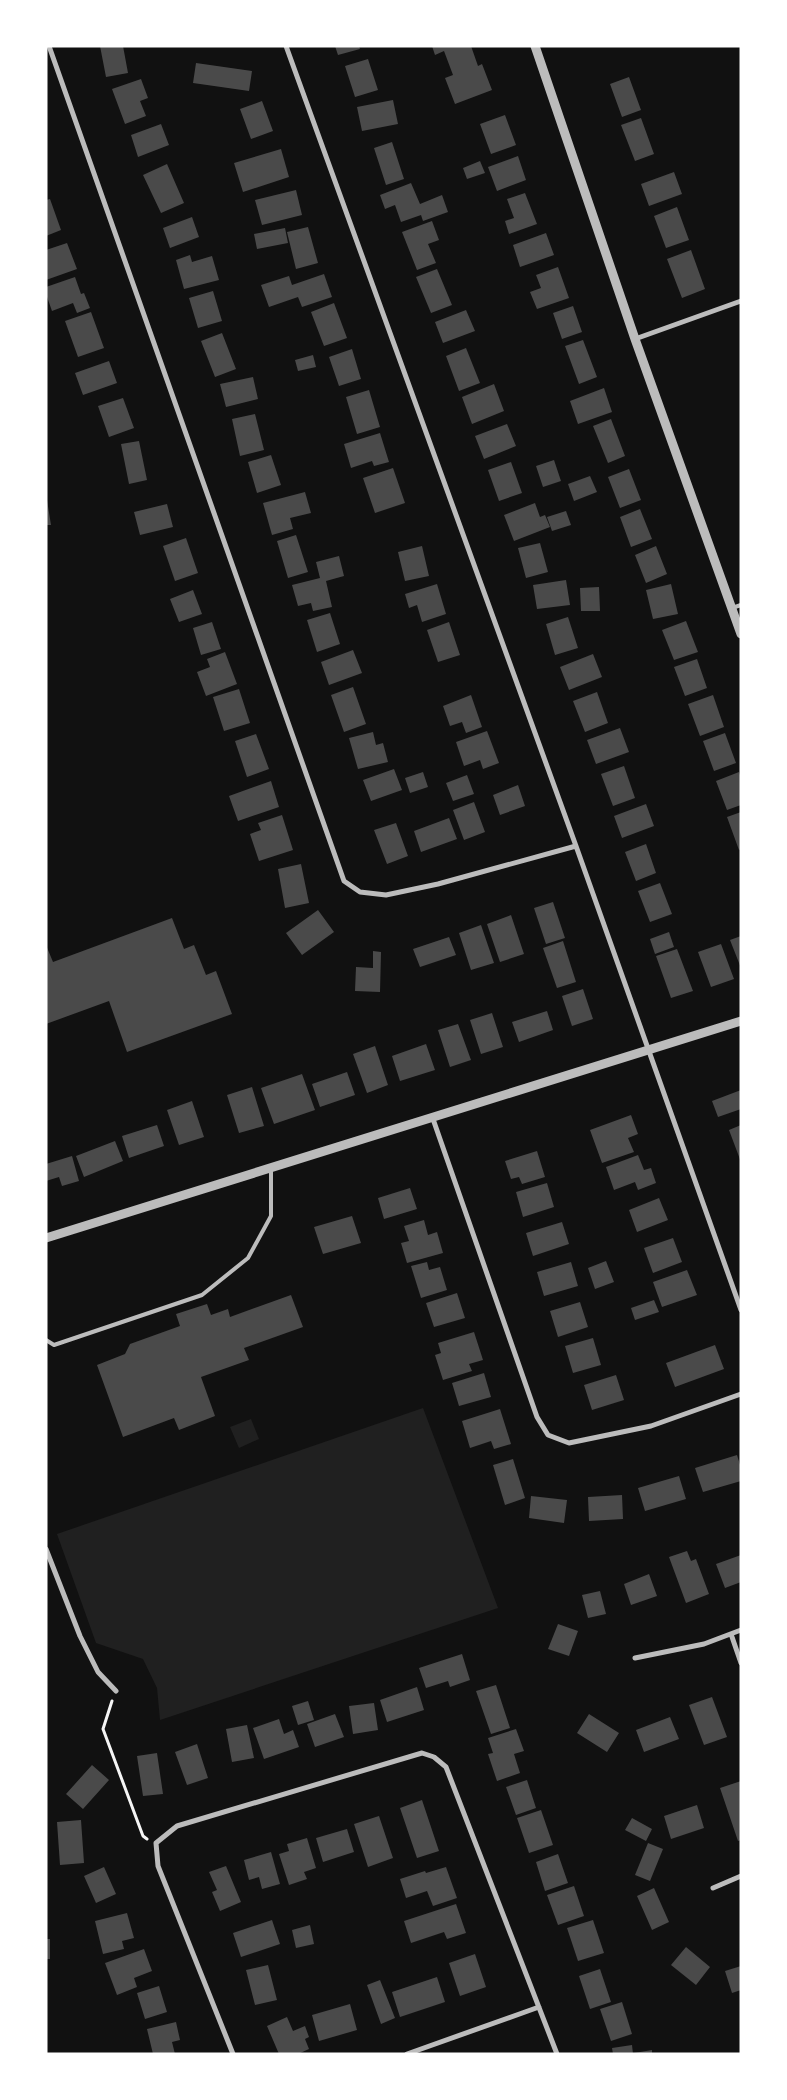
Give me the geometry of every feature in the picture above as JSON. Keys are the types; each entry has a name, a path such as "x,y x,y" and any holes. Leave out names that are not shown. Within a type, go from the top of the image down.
{"street":[{"path":"49,46 344,881 360,892 386,895 438,884 576,846"},
{"path":"286,46 576,846 741,1310"},
{"path":"535,46 741,634"},
{"path":"636,338 741,301"},
{"path":"46,1238 271,1167 433,1119 741,1021"},
{"path":"433,1119 537,1417 548,1435 569,1443 651,1426 741,1394"},
{"path":"46,1549 80,1636 98,1672 116,1690"},
{"path":"635,1658 704,1644 741,1630"},
{"path":"731,1634 741,1663"},
{"path":"233,2054 158,1866 156,1845 177,1826 422,1753 434,1757 446,1768 557,2054"},
{"path":"713,1888 741,1876"},
{"path":"407,2054 539,2007"}],"lane":[{"path":"732,608 741,604"},
{"path":"46,1340 54,1344 202,1295 248,1258 271,1216 271,1167"}],"path":[{"path":"116,1690 103,1730 143,1836 156,1845"}],"shaded area":[{"path":"423,1408 498,1608 160,1720 157,1688 143,1659 96,1643 57,1534"},
{"path":"251,1419 259,1439 239,1448 230,1427"}],"building":[{"path":"100,46 123,46 128,73 106,77"},
{"path":"335,46 359,46 360,49 338,55"},
{"path":"432,46 471,46 478,66 482,64 492,90 455,104 445,78 453,75 444,51 435,55"},
{"path":"368,59 378,90 355,97 345,66"},
{"path":"196,63 252,71 249,91 193,83"},
{"path":"629,77 641,110 622,117 610,84"},
{"path":"141,79 148,98 140,101 146,116 125,124 112,89"},
{"path":"393,100 398,124 362,131 357,107"},
{"path":"262,101 273,131 251,139 240,109"},
{"path":"505,115 516,145 491,154 480,124"},
{"path":"641,118 654,154 635,161 621,125"},
{"path":"161,124 169,145 138,157 131,135"},
{"path":"392,142 404,179 386,185 374,148"},
{"path":"281,149 289,177 243,192 234,163"},
{"path":"518,156 526,180 497,191 488,167"},
{"path":"480,161 485,173 467,179 463,168"},
{"path":"167,164 184,203 161,213 143,175"},
{"path":"674,172 682,194 649,206 641,184"},
{"path":"411,183 420,204 442,195 448,212 423,221 421,215 401,222 395,205 385,209 380,195"},
{"path":"296,190 302,215 262,225 255,200"},
{"path":"525,193 537,224 509,234 505,221 514,218 507,199"},
{"path":"50,199 61,230 46,236 46,200"},
{"path":"677,207 689,240 666,248 654,216"},
{"path":"192,217 199,237 170,248 163,228"},
{"path":"432,221 439,240 428,244 436,263 417,270 402,232"},
{"path":"308,227 318,263 296,269 287,232"},
{"path":"285,228 288,243 257,249 254,234"},
{"path":"546,233 554,255 520,267 513,245"},
{"path":"67,243 77,269 46,280 46,250"},
{"path":"691,250 705,289 682,298 667,259"},
{"path":"190,255 192,262 212,256 219,280 184,289 176,260"},
{"path":"558,267 569,298 537,309 530,292 541,288 536,275"},
{"path":"437,269 452,305 431,313 416,277"},
{"path":"324,274 332,297 302,307 298,297 269,307 261,285 289,276 292,285"},
{"path":"75,277 81,294 84,293 90,308 77,313 73,303 52,311 46,294 46,287"},
{"path":"213,291 222,321 198,328 189,298"},
{"path":"334,303 347,338 324,346 311,312"},
{"path":"573,306 582,332 562,339 553,313"},
{"path":"466,310 475,331 443,343 435,322"},
{"path":"91,312 104,348 78,357 65,321"},
{"path":"222,333 236,369 215,377 201,341"},
{"path":"583,340 597,377 579,384 565,346"},
{"path":"466,348 480,383 459,391 446,356"},
{"path":"352,349 361,379 339,386 329,357"},
{"path":"313,355 316,367 298,371 295,360"},
{"path":"109,361 117,383 83,395 75,373"},
{"path":"253,377 258,399 226,407 220,384"},
{"path":"494,384 504,411 472,424 462,397"},
{"path":"604,388 612,412 578,424 570,401"},
{"path":"369,390 380,427 357,434 346,397"},
{"path":"123,398 134,428 109,437 98,406"},
{"path":"255,414 264,450 240,456 232,419"},
{"path":"611,419 625,456 608,463 593,426"},
{"path":"507,424 516,446 484,459 475,436"},
{"path":"380,433 389,462 374,466 372,461 351,468 344,444"},
{"path":"139,441 147,480 129,484 121,444"},
{"path":"271,455 281,485 257,493 248,462"},
{"path":"554,460 561,481 543,487 536,466"},
{"path":"511,462 522,493 499,501 488,470"},
{"path":"393,468 405,503 375,513 363,478"},
{"path":"629,469 641,500 620,508 608,477"},
{"path":"590,476 597,492 574,501 568,484"},
{"path":"305,492 311,513 290,518 293,529 272,535 263,503"},
{"path":"46,494 51,525 46,525"},
{"path":"535,503 540,517 545,515 550,527 514,541 504,515"},
{"path":"167,504 173,527 140,535 134,512"},
{"path":"640,509 652,539 631,547 620,517"},
{"path":"566,511 571,525 552,531 547,517"},
{"path":"296,535 308,572 288,578 277,541"},
{"path":"186,538 198,573 175,581 163,546"},
{"path":"540,543 548,572 526,578 518,548"},
{"path":"422,546 429,576 405,581 398,552"},
{"path":"656,546 667,574 646,583 635,555"},
{"path":"339,556 344,576 326,581 332,607 313,611 311,603 298,606 292,585 320,578 316,562"},
{"path":"566,580 570,605 537,609 533,585"},
{"path":"437,584 446,614 422,622 417,605 409,608 405,594"},
{"path":"671,584 678,614 653,619 646,590"},
{"path":"599,587 600,611 581,611 580,588"},
{"path":"193,590 202,614 179,622 170,599"},
{"path":"330,613 340,644 317,652 307,620"},
{"path":"568,617 578,648 555,655 546,624"},
{"path":"686,621 698,652 674,660 662,630"},
{"path":"212,622 221,649 201,655 193,628"},
{"path":"449,622 460,655 438,662 427,630"},
{"path":"353,650 362,673 329,685 321,662"},
{"path":"225,652 237,684 206,696 197,672 210,667 207,659"},
{"path":"593,654 602,677 569,690 560,667"},
{"path":"697,659 707,688 685,696 674,667"},
{"path":"353,687 366,724 344,732 331,695"},
{"path":"239,689 250,723 224,731 213,697"},
{"path":"597,692 608,723 585,732 573,701"},
{"path":"471,695 482,727 466,733 462,722 450,726 443,706"},
{"path":"713,695 724,727 700,736 688,704"},
{"path":"620,728 629,752 596,764 587,740"},
{"path":"487,731 499,763 483,769 480,760 464,766 456,742"},
{"path":"373,732 376,745 383,743 388,762 358,769 349,738"},
{"path":"725,733 736,763 714,771 703,741"},
{"path":"256,734 269,769 247,777 235,741"},
{"path":"624,766 635,798 613,806 601,774"},
{"path":"394,769 402,790 371,801 363,780"},
{"path":"423,772 428,787 410,793 405,778"},
{"path":"739,772 741,778 741,805 727,810 716,781"},
{"path":"467,775 474,794 453,801 446,783"},
{"path":"271,781 279,807 238,821 229,796"},
{"path":"518,785 525,806 500,815 493,795"},
{"path":"474,802 485,832 464,840 453,810"},
{"path":"646,804 654,826 622,838 614,816"},
{"path":"741,812 741,849 739,850 727,817"},
{"path":"282,815 293,850 259,861 250,834 261,830 258,823"},
{"path":"449,818 457,839 421,852 414,831"},
{"path":"396,823 408,856 387,864 374,830"},
{"path":"646,844 656,873 636,881 625,852"},
{"path":"301,864 309,903 285,908 278,869"},
{"path":"660,883 672,914 650,922 638,891"},
{"path":"553,902 565,938 546,944 534,908"},
{"path":"318,910 334,932 302,955 286,933"},
{"path":"511,915 524,954 500,962 487,924"},
{"path":"172,918 184,949 194,945 206,975 216,971 232,1014 127,1052 109,1001 46,1024 46,945 53,962"},
{"path":"481,925 494,963 471,970 459,933"},
{"path":"669,932 674,947 655,954 650,939"},
{"path":"741,936 741,968 730,940"},
{"path":"449,937 456,955 420,967 413,949"},
{"path":"563,941 576,982 557,988 543,948"},
{"path":"721,944 734,979 711,987 698,952"},
{"path":"677,949 693,991 671,998 656,956"},
{"path":"373,951 381,952 380,992 355,991 356,967 373,968"},
{"path":"583,989 593,1019 572,1026 562,996"},
{"path":"547,1011 553,1030 519,1042 512,1022"},
{"path":"492,1013 503,1047 481,1054 470,1020"},
{"path":"458,1024 471,1060 450,1067 438,1030"},
{"path":"426,1044 435,1070 400,1081 392,1056"},
{"path":"375,1046 388,1085 367,1093 353,1054"},
{"path":"347,1072 355,1095 320,1107 312,1084"},
{"path":"302,1074 315,1110 274,1124 261,1088"},
{"path":"252,1087 264,1126 239,1133 227,1095"},
{"path":"741,1090 741,1109 718,1117 712,1101"},
{"path":"192,1101 204,1137 179,1145 167,1110"},
{"path":"631,1115 638,1134 628,1138 634,1152 602,1163 590,1130"},
{"path":"157,1125 164,1146 129,1158 122,1136"},
{"path":"741,1125 741,1162 729,1130"},
{"path":"115,1141 123,1161 84,1177 76,1156"},
{"path":"537,1151 545,1177 522,1184 519,1177 511,1179 505,1161"},
{"path":"638,1155 644,1170 651,1168 656,1183 638,1190 635,1182 614,1190 606,1167"},
{"path":"72,1156 79,1181 62,1186 59,1177 46,1181 46,1164"},
{"path":"547,1183 554,1207 523,1217 516,1192"},
{"path":"410,1188 417,1209 384,1219 378,1198"},
{"path":"659,1198 668,1220 637,1232 629,1210"},
{"path":"352,1216 361,1243 323,1254 314,1227"},
{"path":"424,1220 428,1235 437,1232 443,1253 407,1263 401,1243 409,1241 404,1226"},
{"path":"562,1222 569,1244 533,1256 526,1233"},
{"path":"673,1238 682,1262 653,1273 644,1248"},
{"path":"606,1261 614,1282 595,1289 588,1268"},
{"path":"427,1262 429,1270 440,1267 447,1290 421,1298 411,1266"},
{"path":"571,1262 578,1286 544,1296 537,1272"},
{"path":"687,1270 697,1295 662,1307 653,1282"},
{"path":"457,1293 465,1318 434,1327 426,1303"},
{"path":"291,1295 303,1327 244,1348 249,1360 201,1377 215,1416 179,1430 174,1418 123,1437 97,1365 125,1354 130,1344 180,1326 176,1314 207,1304 211,1315 228,1309 230,1317"},
{"path":"654,1300 659,1312 635,1320 631,1308"},
{"path":"580,1302 588,1327 558,1337 550,1311"},
{"path":"474,1332 483,1360 469,1364 472,1371 443,1380 435,1355 441,1353 438,1343"},
{"path":"593,1338 601,1365 573,1373 565,1346"},
{"path":"715,1345 724,1369 675,1387 666,1363"},
{"path":"484,1373 491,1397 459,1406 452,1383"},
{"path":"616,1375 624,1400 592,1410 584,1385"},
{"path":"500,1409 511,1444 494,1449 491,1441 470,1448 462,1421"},
{"path":"737,1455 741,1468 741,1481 703,1492 695,1468"},
{"path":"513,1459 525,1498 505,1505 493,1465"},
{"path":"679,1476 686,1499 645,1511 638,1488"},
{"path":"622,1495 623,1519 589,1521 588,1497"},
{"path":"531,1496 567,1500 564,1523 529,1518"},
{"path":"687,1551 691,1561 696,1559 709,1594 686,1603 669,1557"},
{"path":"741,1555 741,1582 725,1588 716,1564"},
{"path":"649,1574 657,1596 631,1605 624,1584"},
{"path":"600,1591 606,1614 588,1618 582,1595"},
{"path":"558,1624 578,1631 569,1656 548,1649"},
{"path":"462,1654 470,1680 450,1687 448,1681 426,1688 419,1668"},
{"path":"496,1685 510,1728 491,1734 476,1691"},
{"path":"417,1687 424,1710 387,1722 380,1700"},
{"path":"712,1697 727,1737 704,1745 689,1705"},
{"path":"308,1701 314,1720 298,1725 292,1706"},
{"path":"374,1703 378,1730 353,1734 349,1706"},
{"path":"335,1714 344,1737 315,1747 307,1724"},
{"path":"589,1714 619,1733 607,1752 577,1733"},
{"path":"670,1717 679,1739 644,1752 636,1730"},
{"path":"279,1719 284,1734 293,1730 299,1747 264,1759 253,1728"},
{"path":"247,1725 254,1758 232,1762 226,1729"},
{"path":"516,1729 524,1751 514,1754 520,1773 497,1781 488,1754 493,1753 488,1738"},
{"path":"197,1744 208,1778 187,1785 175,1752"},
{"path":"157,1753 163,1794 143,1796 137,1756"},
{"path":"92,1765 109,1780 83,1809 66,1794"},
{"path":"527,1780 536,1808 516,1815 506,1787"},
{"path":"741,1781 741,1840 738,1841 720,1788"},
{"path":"422,1800 439,1851 417,1858 400,1808"},
{"path":"697,1805 704,1828 671,1839 664,1816"},
{"path":"541,1810 553,1845 529,1853 517,1818"},
{"path":"379,1816 393,1858 368,1867 354,1824"},
{"path":"632,1818 652,1829 646,1841 625,1830"},
{"path":"81,1820 84,1863 60,1865 57,1822"},
{"path":"347,1829 354,1852 323,1862 316,1838"},
{"path":"307,1838 316,1868 304,1872 307,1879 289,1885 279,1854 289,1851 287,1844"},
{"path":"648,1843 663,1849 650,1881 635,1875"},
{"path":"271,1852 280,1884 262,1889 259,1877 249,1880 244,1860"},
{"path":"558,1854 568,1883 545,1891 536,1862"},
{"path":"226,1866 241,1902 220,1911 212,1892 217,1890 209,1872"},
{"path":"104,1867 116,1894 96,1903 84,1876"},
{"path":"446,1867 457,1898 433,1906 427,1891 406,1898 400,1879"},
{"path":"574,1886 584,1916 558,1925 547,1895"},
{"path":"654,1888 669,1922 652,1930 637,1896"},
{"path":"456,1904 466,1933 447,1939 444,1932 411,1943 404,1921"},
{"path":"127,1913 134,1938 122,1941 124,1949 103,1954 95,1921"},
{"path":"272,1920 280,1944 241,1957 233,1933"},
{"path":"593,1920 604,1953 578,1961 567,1928"},
{"path":"310,1925 314,1944 296,1948 292,1930"},
{"path":"46,1939 50,1939 50,1959 46,1959"},
{"path":"686,1947 710,1967 696,1985 671,1965"},
{"path":"144,1949 152,1971 134,1978 137,1987 117,1995 105,1963"},
{"path":"475,1954 486,1987 460,1996 449,1963"},
{"path":"268,1965 277,2000 255,2005 246,1970"},
{"path":"741,1966 741,1990 732,1993 725,1971"},
{"path":"600,1969 611,2002 590,2009 579,1976"},
{"path":"437,1977 445,2002 400,2017 392,1992"},
{"path":"380,1980 395,2018 381,2024 367,1985"},
{"path":"159,1986 167,2012 145,2019 137,1993"},
{"path":"622,2002 632,2034 611,2041 600,2009"},
{"path":"350,2004 357,2030 319,2041 312,2015"},
{"path":"287,2017 293,2031 305,2026 309,2037 305,2039 309,2049 298,2054 279,2054 267,2026"},
{"path":"176,2022 180,2040 172,2042 175,2054 153,2054 147,2029"},
{"path":"632,2045 633,2054 613,2054 612,2048"},
{"path":"652,2050 652,2054 634,2053"}]}
